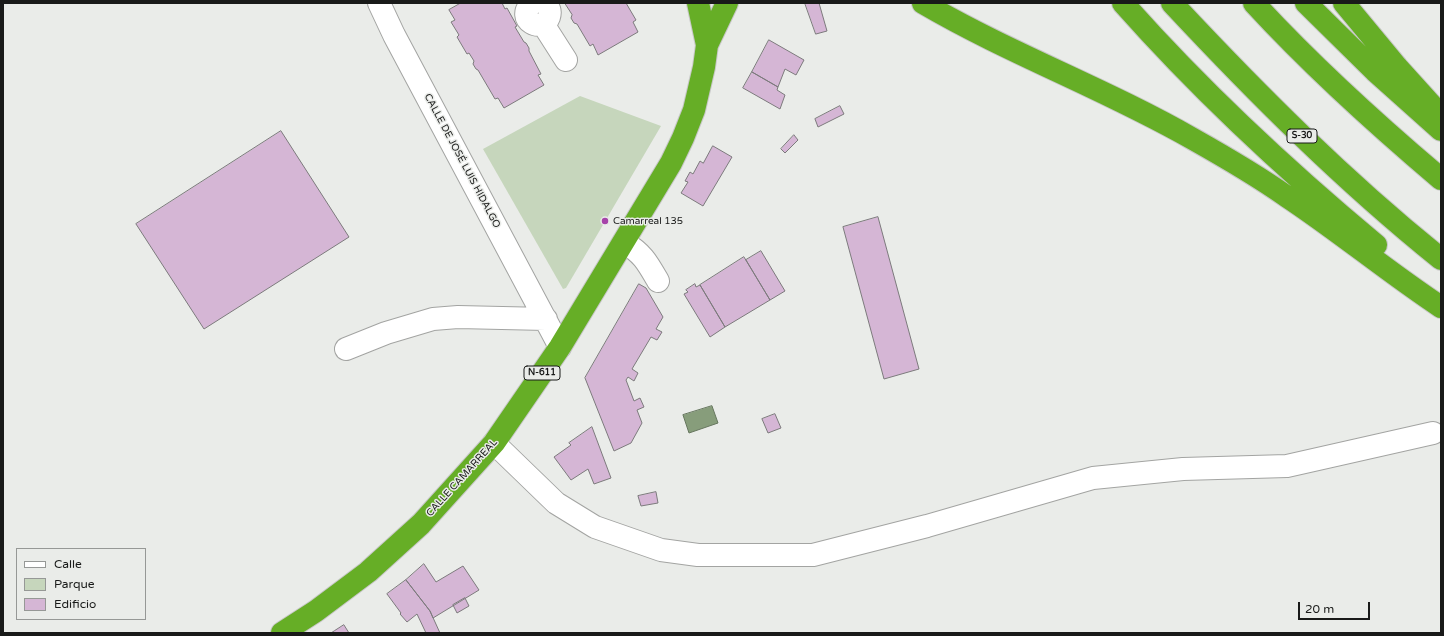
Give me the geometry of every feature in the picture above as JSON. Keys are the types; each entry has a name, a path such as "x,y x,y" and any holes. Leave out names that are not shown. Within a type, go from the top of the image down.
{"highway":[{"name":"N-611","path":"698,3 707,45"},
{"name":"N-611","path":"707,45 726,3"},
{"path":"923,3 983,35 1163,122 1231,161 1285,195 1377,263 1441,306"},
{"path":"1123,3 1190,75 1296,176 1384,251 1441,296"},
{"name":"S-30","path":"1172,3 1290,125 1381,208 1441,259"},
{"path":"1254,3 1343,91 1441,180"},
{"path":"1306,3 1375,71 1441,130"},
{"path":"1344,3 1397,67 1441,115"},
{"name":"CALLE CAMARREAL","path":"282,633 368,572 421,524 494,443 560,347 668,169 683,138 694,110 707,45"}],"street":[{"name":"CALLE DE JOSÉ LUIS HIDALGO","path":"379,3 394,35 560,347"},
{"path":"532,3 526,12 527,19 531,23 537,25 544,13"},
{"path":"544,13 566,60"},
{"path":"624,242 638,251 646,260 658,281"},
{"path":"346,349 386,333 433,319 458,317 546,319"},
{"path":"494,443 556,503 595,527 661,550 698,555 813,555 927,526 1093,478 1183,469 1287,466 1433,433"}],"green space":[{"path":"580,96 661,126 566,288 563,289 483,149"}],"shaded area":[{"path":"712,406 718,423 689,433 683,415"}],"building":[{"path":"461,3 502,3 505,9 507,8 517,26 515,27 529,48 529,51 541,74 538,75 544,85 504,108 498,98 495,99 473,64 474,61 469,53 467,54 457,37 459,35 451,22 455,20 449,10"},
{"path":"565,3 626,3 636,20 633,22 638,32 598,55 593,44 590,46 577,24 574,23 571,18 572,15"},
{"path":"805,3 819,3 827,31 816,34"},
{"path":"769,40 804,60 796,75 785,69 778,87 752,72"},
{"path":"752,72 778,87 777,90 785,95 780,109 743,88"},
{"path":"840,106 844,114 818,127 815,119"},
{"path":"281,131 349,237 204,329 136,224"},
{"path":"794,135 798,140 785,153 781,149"},
{"path":"713,146 732,157 703,206 681,193 688,182 685,181 690,172 693,174 700,161 703,163"},
{"path":"878,217 919,369 884,379 843,227"},
{"path":"761,251 785,291 770,300 746,260"},
{"path":"744,257 770,300 725,327 700,285"},
{"path":"639,284 646,288 663,317 656,329 662,332 657,340 651,337 632,369 638,373 634,381 628,377 626,380 634,401 640,398 644,407 637,410 642,423 631,443 614,451 585,378"},
{"path":"695,284 696,287 700,285 725,327 710,337 684,294 688,292 686,290"},
{"path":"775,414 781,428 768,433 762,419"},
{"path":"592,427 611,478 594,484 588,469 571,480 554,457 571,445 569,443"},
{"path":"656,492 658,503 641,506 638,496"},
{"path":"424,564 436,582 463,566 479,590 433,618 430,611 406,580"},
{"path":"406,580 430,611 440,633 426,633 417,614 407,622 387,594"},
{"path":"465,598 469,606 457,613 453,605"},
{"path":"344,625 349,633 331,633 334,631"}],"place":[{"name":"Camarreal 135","path":"605,221"}]}
